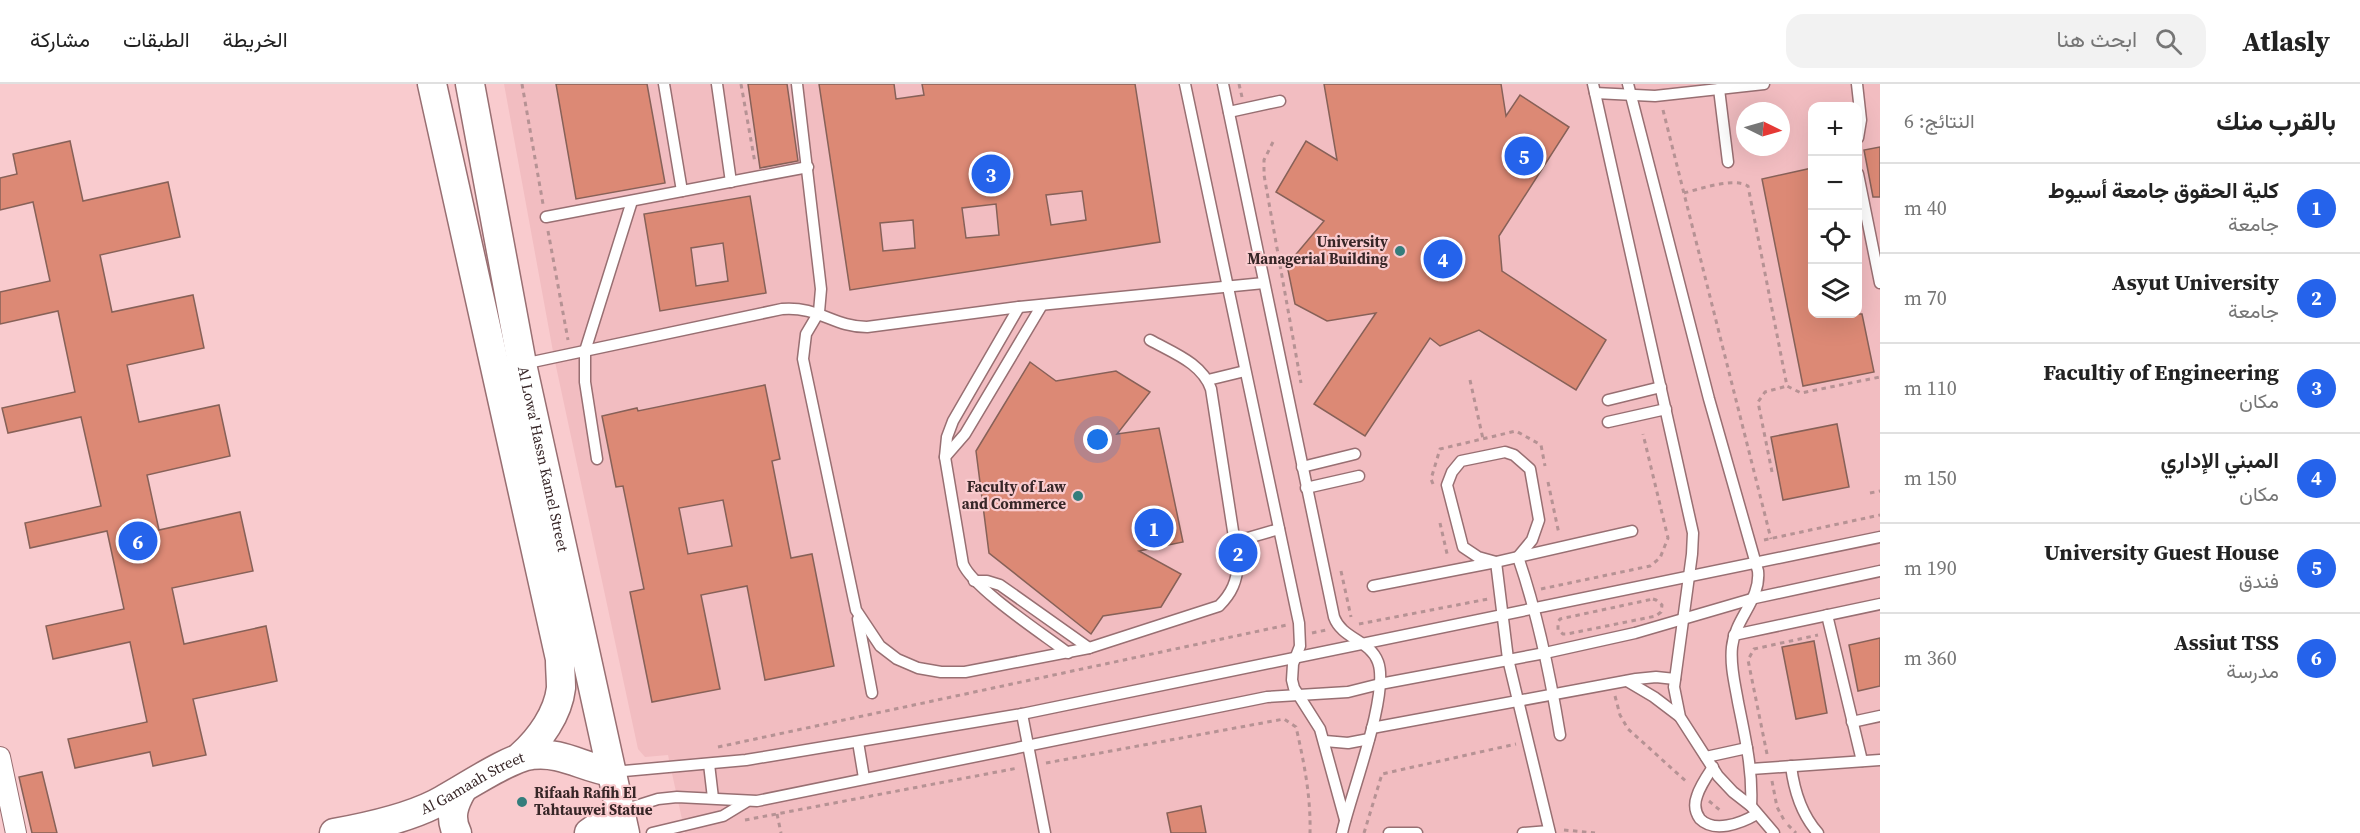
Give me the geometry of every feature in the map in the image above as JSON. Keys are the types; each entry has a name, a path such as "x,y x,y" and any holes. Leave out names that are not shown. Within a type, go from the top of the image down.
{"main road":[{"name":"Al Lowa' Hassn Kamel Street","path":"432,84 560,659 561,689 553,714 537,742 521,756"},
{"name":"Al Lowa' Hassn Kamel Street","path":"472,95 522,364 622,822"},
{"path":"437,112 472,95"},
{"name":"Al Gamaah Street","path":"334,833 405,824 432,806 521,756 547,754 560,756 591,768 612,772"},
{"path":"458,833 452,816 455,802 462,790"},
{"path":"589,833 622,822"}],"street":[{"path":"0,757 16,833"}],"lane":[{"path":"664,84 682,191"},
{"path":"717,84 731,182"},
{"path":"797,84 821,289 819,312 806,334 803,359 872,693"},
{"path":"1185,84 1299,623 1300,640 1293,664 1292,680 1325,741 1345,820"},
{"path":"1223,84 1334,617 1339,628 1365,644 1378,661 1380,684 1370,734 1342,833"},
{"path":"1680,717 1675,695 1675,679 1693,533 1594,89 1629,90 1659,96 1764,84"},
{"path":"1857,84 1859,102"},
{"path":"1719,89 1728,162"},
{"path":"1629,90 1709,399 1751,543 1759,580 1755,598 1745,609 1734,635 1732,669 1751,769 1754,810 1738,826 1726,830 1717,831 1702,822 1695,807 1699,792 1713,767"},
{"path":"1229,112 1280,101"},
{"path":"546,217 808,167"},
{"path":"1862,198 1880,283"},
{"path":"597,459 585,382 585,351 632,201"},
{"path":"522,364 782,309 805,309 819,312 838,323 867,327 1019,307 1264,283"},
{"path":"945,457 965,434 1042,305"},
{"path":"1019,307 953,421 947,437 945,457 963,564 974,581 1068,653"},
{"path":"856,610 880,646 897,659 918,668 941,672 965,672 1089,648 1220,606 1230,593 1237,574 1208,380 1199,368 1150,340"},
{"path":"1208,380 1245,371"},
{"path":"1608,400 1661,387"},
{"path":"1608,422 1666,409"},
{"path":"1496,562 1478,557 1463,547 1447,485 1452,472 1461,461 1505,452 1523,461 1530,469 1539,520 1532,540 1518,557"},
{"path":"1302,467 1355,454"},
{"path":"1306,488 1359,476"},
{"path":"1234,542 1279,529"},
{"path":"1373,586 1496,562 1632,531"},
{"path":"612,772 746,760 1022,714 1880,537"},
{"path":"1518,557 1535,608 1560,735"},
{"path":"1496,562 1508,659 1550,832 1523,833"},
{"path":"622,822 658,799 689,796 746,802 774,798 1267,697 1331,694 1545,653 1635,633 1755,598 1880,571"},
{"path":"974,581 987,580 1000,585 1089,648"},
{"path":"1734,635 1880,604"},
{"path":"1827,615 1862,761"},
{"path":"1325,741 1348,743 1370,734 1518,701 1627,681 1656,677 1675,679"},
{"path":"1627,681 1654,697 1680,717 1713,767 1733,792 1754,810 1774,833"},
{"path":"1022,714 1045,833"},
{"path":"1852,722 1880,716"},
{"path":"858,742 864,778"},
{"path":"1706,757 1747,748"},
{"path":"1751,769 1880,760"},
{"path":"709,764 713,798"},
{"path":"1791,766 1798,801 1818,833"},
{"path":"652,833 723,816 746,802"},
{"path":"1389,833 1417,833"}],"path":[{"path":"741,84 757,177"},
{"path":"1659,96 1771,538"},
{"path":"1273,142 1264,160 1264,175 1301,383"},
{"path":"1684,193 1740,181 1748,186 1787,387"},
{"path":"1772,472 1758,402 1765,392 1787,387 1801,393 1880,377"},
{"path":"1470,380 1482,438"},
{"path":"1434,490 1431,479 1440,449 1516,431 1541,445 1545,468"},
{"path":"1548,479 1562,547"},
{"path":"1870,493 1880,491"},
{"path":"1438,513 1450,571"},
{"path":"1751,543 1880,515"},
{"path":"1341,571 1353,625 1499,597"},
{"path":"1653,599 1662,605 1661,612 1656,615 1567,634 1558,630 1560,620 1653,599"},
{"path":"709,749 1308,621 1311,634 1339,628"},
{"path":"1796,833 1785,822 1777,807 1748,660 1754,649 1831,632"},
{"path":"1612,684 1620,715 1628,729 1738,826"},
{"path":"1364,833 1382,774 1527,741"},
{"path":"774,798 781,833"},
{"path":"1550,832 1567,830 1595,833"}],"shaded area":[{"path":"504,84 1880,84 1880,833 685,833 668,755 645,757 638,749 554,357"}],"building":[{"path":"556,84 647,84 665,183 576,199"},
{"path":"748,84 787,84 798,161 760,168"},
{"path":"819,84 894,84 896,99 924,95 922,84 1135,84 1160,242 850,290","holes":["1082,191 1086,220 1051,225 1046,195","996,204 999,235 966,238 962,208","913,220 915,248 883,251 880,223"]},
{"name":"University Managerial Building","path":"1324,84 1501,84 1506,116 1520,95 1569,127 1499,236 1502,271 1606,340 1576,390 1479,330 1440,346 1430,338 1365,436 1314,404 1376,313 1327,321 1295,304 1287,265 1324,221 1276,192 1306,141 1337,160"},
{"path":"70,141 83,201 168,182 180,237 100,255 112,312 193,295 204,348 127,365 139,422 219,405 230,456 147,475 159,530 240,512 253,571 172,588 184,644 266,626 277,681 193,699 206,755 153,766 150,752 75,768 68,739 147,722 130,642 53,659 46,626 124,609 107,531 30,548 25,523 101,506 81,417 8,433 2,408 75,392 58,311 0,324 0,292 50,281 33,202 0,210 0,178 17,174 13,154"},
{"path":"1880,147 1880,197 1873,197 1864,150"},
{"path":"1808,169 1808,318 1862,318 1862,314 1874,372 1803,386 1762,179"},
{"path":"750,196 766,293 660,311 644,214","holes":["723,243 728,281 696,286 691,248"]},
{"name":"Faculty of Law and Commerce","path":"1030,362 1056,381 1116,371 1150,392 1117,434 1159,428 1183,542 1139,551 1181,574 1161,607 1103,616 1091,634 989,553 976,451"},
{"path":"765,385 780,459 772,461 791,558 812,554 834,666 765,680 747,586 701,595 720,689 652,702 630,592 644,589 623,486 616,487 602,416 637,408 638,411","holes":["723,500 732,546 688,554 679,508"]},
{"path":"1837,424 1849,487 1783,500 1771,437"},
{"path":"1880,638 1880,686 1858,691 1849,645"},
{"path":"1814,641 1827,713 1796,719 1782,647"},
{"path":"42,772 57,833 32,833 19,777"},
{"path":"1201,806 1206,833 1171,833 1167,813"}],"place":[{"name":"University Guest House","path":"1524,156"},
{"name":"Facultiy of Engineering","path":"991,174"},
{"name":"University Managerial Building","path":"1400,251"},
{"name":"المبني الإداري","path":"1443,259"},
{"name":"Faculty of Law and Commerce","path":"1078,496"},
{"name":"كلية الحقوق جامعة أسيوط","path":"1154,528"},
{"name":"Assiut TSS","path":"138,541"},
{"name":"Asyut University","path":"1238,553"},
{"name":"Rifaah Rafih El Tahtauwei Statue","path":"522,802"}]}
